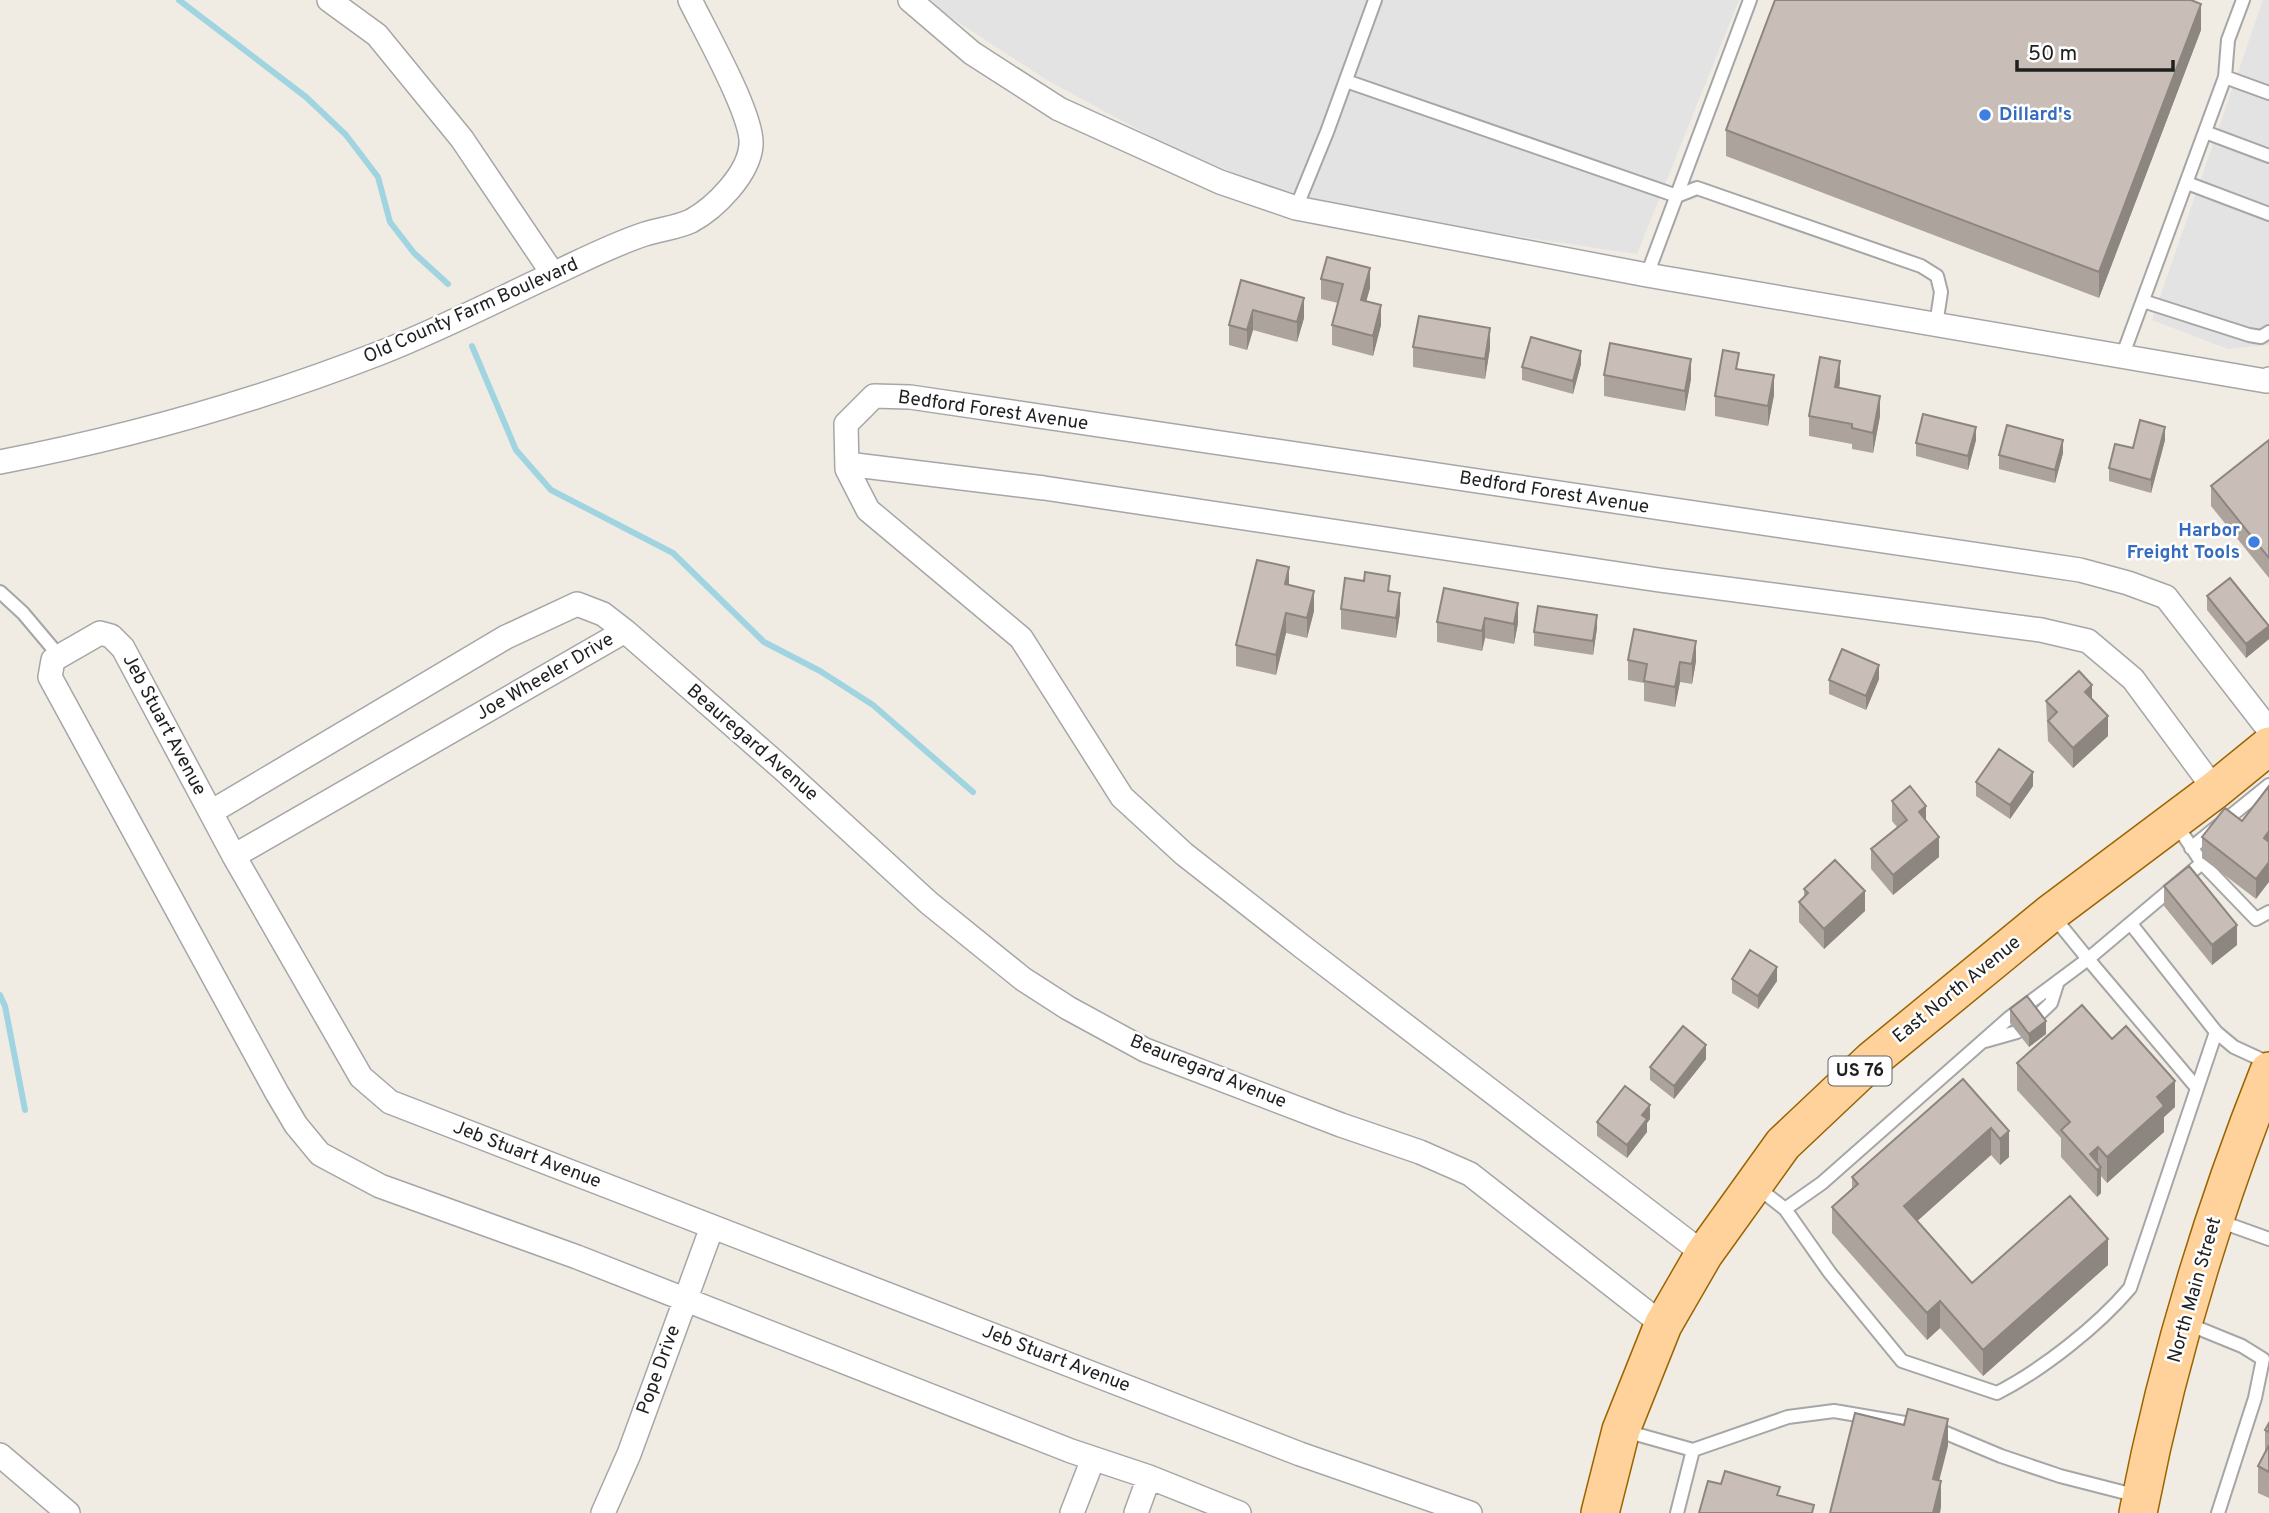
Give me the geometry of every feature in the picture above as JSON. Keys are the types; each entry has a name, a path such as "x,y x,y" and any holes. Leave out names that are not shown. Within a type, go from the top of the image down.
{"main road":[{"name":"East North Avenue","path":"1600,1513 1621,1430 1663,1325 1704,1254 1783,1144 1872,1060 2051,913 2182,834 2215,790 2269,743"},
{"name":"North Main Street","path":"2140,1505 2184,1322 2238,1149 2266,1083"}],"street":[{"path":"329,0 377,35 454,129 553,274"},
{"name":"Old County Farm Boulevard","path":"0,462 85,446 292,386 381,353 646,234 691,220 711,207 728,191 741,172 752,146 749,122 690,0"},
{"path":"922,4 972,53 1059,108 1220,182 1296,208 1647,275 2266,381 2269,379"},
{"name":"Bedford Forest Avenue","path":"847,464 846,424 874,396 910,397 2080,570 2128,583 2165,597 2269,743"},
{"path":"1704,1254 1184,854 1122,797 1021,638 868,510 847,464 1070,492 1659,580 2040,630 2088,641 2133,679 2215,790"},
{"name":"Joe Wheeler Drive","path":"211,812 506,637 577,604 603,614 625,631 234,856"},
{"name":"Beauregard Avenue","path":"625,631 784,770 929,903 1023,979 1068,1008 1145,1049 1341,1125 1420,1152 1470,1174 1663,1325"},
{"name":"Jeb Stuart Avenue","path":"60,657 100,633 111,636 123,648 234,856 361,1077 390,1102 1300,1454 1470,1513"},
{"path":"60,657 53,660 50,677 277,1093 296,1125 320,1154 380,1186 577,1257 1093,1459 1149,1477 1239,1513"},
{"name":"Pope Drive","path":"603,1513 629,1454 712,1227"},
{"path":"0,1455 68,1513"},
{"path":"1072,1513 1093,1459"},
{"path":"1136,1513 1149,1477"}],"lane":[{"path":"1296,208 1346,81 1374,0"},
{"path":"1647,275 1750,0"},
{"path":"2123,357 2225,77 2228,40 2243,0"},
{"path":"2225,77 2269,93"},
{"path":"1346,81 1676,196 1697,188 1921,266 1937,276 1941,292 1936,325"},
{"path":"2205,132 2269,156"},
{"path":"2187,183 2269,214"},
{"path":"2143,301 2249,335 2261,337 2269,332"},
{"path":"0,593 23,613 60,657"},
{"path":"2269,785 2182,834 2202,863 2256,919 2269,912"},
{"path":"1785,1209 1822,1183 1981,1042 2088,959 2202,863"},
{"path":"2051,913 2197,1088"},
{"path":"2131,924 2216,1032 2234,1047 2266,1083"},
{"path":"2034,1019 2051,1003 2058,981"},
{"path":"1981,1042 2017,1032"},
{"path":"1754,1184 1785,1209 1830,1273 1902,1361 1997,1393 2027,1378 2113,1307 2130,1287 2216,1032"},
{"path":"2215,1220 2269,1239"},
{"path":"2184,1322 2242,1346 2263,1359 2255,1398 2218,1513"},
{"path":"1621,1430 1693,1450 1788,1417 1834,1410 1934,1428 2001,1456 2140,1505"},
{"path":"1677,1513 1693,1450"}],"shaded area":[{"path":"931,0 1739,0 1637,254 1393,218 1291,197 1165,144 1045,79 938,9"},
{"path":"2263,0 2269,0 2269,345 2228,349 2152,320"}],"building":[{"path":"1775,0 2191,0 2201,4 2099,272 1726,130"},
{"path":"1327,257 1370,268 1361,300 1381,305 1373,336 1332,325 1343,284 1321,279"},
{"path":"1241,280 1304,298 1297,322 1253,310 1247,330 1229,325"},
{"path":"1419,316 1490,328 1485,359 1413,347"},
{"path":"1531,337 1581,351 1573,381 1522,367"},
{"path":"1610,343 1691,359 1685,391 1604,375"},
{"path":"1723,350 1739,353 1736,369 1774,375 1768,406 1715,396"},
{"path":"1820,357 1840,361 1835,387 1880,396 1873,433 1852,428 1852,424 1809,416"},
{"path":"1923,414 1976,427 1968,456 1916,443"},
{"path":"2140,420 2165,427 2151,480 2109,468 2115,444 2133,448"},
{"path":"2007,425 2063,440 2055,470 1999,455"},
{"name":"Harbor Freight Tools","path":"2269,440 2269,558 2211,486"},
{"path":"1257,560 1289,567 1285,584 1314,591 1307,618 1286,613 1276,655 1236,645"},
{"path":"1365,572 1390,576 1388,591 1400,593 1396,618 1341,609 1345,578 1364,581"},
{"path":"2230,578 2269,626 2246,644 2207,596"},
{"path":"1444,588 1518,603 1514,624 1485,618 1482,631 1437,622"},
{"path":"1538,606 1597,615 1593,641 1534,632"},
{"path":"1634,629 1696,641 1692,664 1680,662 1675,687 1644,681 1647,664 1628,660"},
{"path":"1842,649 1879,665 1866,696 1829,680"},
{"path":"2079,671 2092,685 2085,692 2108,716 2073,748 2048,721 2057,712 2046,701"},
{"path":"1999,749 2033,772 2010,805 1976,782"},
{"path":"1910,786 1926,806 1919,812 1939,837 1893,875 1871,849 1907,820 1892,801"},
{"path":"2269,786 2269,831 2264,838 2269,842 2269,862 2256,879 2202,837 2225,808 2242,821"},
{"path":"1835,860 1865,891 1824,929 1799,902 1808,893 1804,889"},
{"path":"2189,866 2237,925 2212,945 2164,886"},
{"path":"1750,950 1777,967 1758,996 1732,979"},
{"path":"2027,996 2046,1021 2029,1034 2010,1009"},
{"path":"2082,1005 2112,1039 2126,1026 2175,1081 2157,1097 2164,1106 2107,1157 2098,1147 2090,1154 2101,1167 2097,1170 2061,1130 2070,1122 2017,1063"},
{"path":"1683,1026 1706,1045 1674,1086 1650,1067"},
{"path":"1963,1079 2009,1131 2000,1139 1991,1128 1904,1206 1972,1283 2070,1196 2108,1239 1983,1350 1940,1301 1927,1313 1832,1207 1858,1184 1852,1177"},
{"path":"1625,1086 1650,1105 1642,1115 1647,1119 1627,1145 1597,1122"},
{"path":"1908,1409 1948,1419 1933,1479 1941,1481 1933,1513 1830,1513 1855,1413 1904,1425"},
{"path":"2269,1445 2269,1472 2258,1466"},
{"path":"1725,1471 1780,1487 1777,1495 1814,1505 1812,1513 1699,1513 1708,1481 1721,1484"}],"waterway":[{"path":"179,0 306,97 346,135 378,177 390,222 414,253 448,284"},
{"path":"472,346 516,450 551,490 673,553 764,642 820,671 873,705 973,792"},
{"path":"0,995 5,1006 25,1110"}],"place":[{"name":"Dillard's","path":"1985,115"},
{"name":"Harbor Freight Tools","path":"2254,542"}]}
